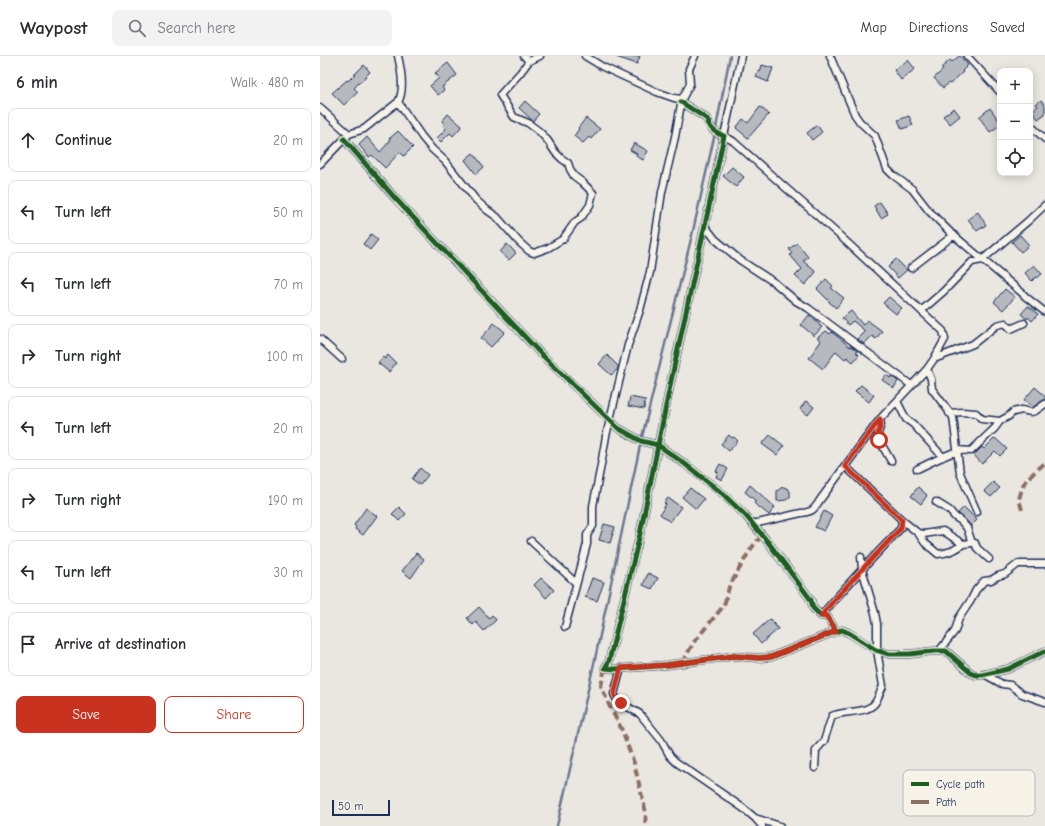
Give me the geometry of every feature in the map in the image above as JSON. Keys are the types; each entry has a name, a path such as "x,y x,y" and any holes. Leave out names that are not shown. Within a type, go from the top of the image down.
{"street":[{"path":"320,164 349,134 364,129 401,98 402,84 398,56"},
{"path":"398,102 422,137 445,161 476,200 497,217 519,242 534,253 548,248 563,239 590,205 593,193 587,186 574,176 568,163 555,152 540,132 528,123 514,117 500,95 520,73 526,58 540,56"},
{"path":"585,56 603,67 621,74 657,92 682,100 707,119 709,126 715,133 733,141 943,331 945,339 934,359 880,419 814,509 809,512 753,524"},
{"path":"565,627 587,544 587,535 593,526 593,506 606,436 628,346 640,310 650,272 662,192 682,100 690,84 689,69 694,56"},
{"path":"741,56 672,374 640,534 609,661 605,668 667,665 734,656 759,658 771,657 842,630 877,650 889,654 910,654 934,650 946,651 971,673 976,675 1008,669 1045,651"},
{"path":"830,56 855,115 860,122 875,136 887,169 912,189 928,211 954,235 1045,312"},
{"path":"968,56 997,89"},
{"path":"320,108 349,134"},
{"path":"1033,128 1045,139"},
{"path":"344,139 394,197 500,312 618,428 641,441 658,445 685,464 745,515 811,600 813,608 821,616 827,616 836,631"},
{"path":"921,311 944,291 972,262 982,260 1045,205"},
{"path":"705,226 715,239 740,260 775,283 796,301 808,308 911,386"},
{"path":"911,268 954,235"},
{"path":"934,359 973,344 997,325 1005,323 1011,329 1024,323"},
{"path":"320,339 342,359"},
{"path":"926,369 931,379 932,389 952,418 960,475 977,512"},
{"path":"897,401 906,419 913,424 943,457"},
{"path":"917,469 957,450 971,450 995,428 1000,421 1013,412 1022,410 1031,412 1045,404"},
{"path":"949,413 976,413 982,419 1000,421"},
{"path":"880,419 881,425 878,433 879,440 891,461"},
{"path":"845,466 902,520 918,533 925,543 938,554 957,550 963,544 972,543"},
{"path":"936,502 950,510 955,517 961,521 967,528 972,543 975,544 977,548 989,559"},
{"path":"821,616 862,569 901,528 902,520"},
{"path":"918,533 924,534 943,530 963,544"},
{"path":"531,540 576,583"},
{"path":"815,768 816,750 824,741 832,716 839,713 862,710 871,707 876,702 884,686 877,650 877,624 862,569 861,557"},
{"path":"939,651 955,630 959,618 976,590 984,581 1006,574 1018,564 1045,564"},
{"path":"621,668 614,694 616,698 621,703 640,714 676,762 743,808 762,826"},
{"path":"984,674 1002,684 1010,685 1022,694 1045,702"},
{"path":"755,818 780,826"}],"building":[{"path":"616,56 640,56 637,64"},
{"path":"959,56 968,65 950,84 949,83 943,88 934,78 943,70 941,68 950,60 952,62"},
{"path":"908,60 915,69 901,80 894,70"},
{"path":"448,63 457,75 442,87 444,90 438,95 430,86 439,78 435,73"},
{"path":"364,65 370,72 354,88 358,92 344,105 332,93 347,80 348,81"},
{"path":"762,65 773,68 768,82 756,77 758,71 760,72"},
{"path":"1041,100 1045,105 1045,114 1038,119 1033,112 1033,110 1038,106 1036,104"},
{"path":"525,101 539,114 533,121 519,108"},
{"path":"760,107 769,114 748,138 736,128 743,119 748,123"},
{"path":"954,108 960,116 950,124 943,116"},
{"path":"990,108 997,118 997,127 990,132 979,117"},
{"path":"448,114 462,126 453,136 450,133 441,142 437,138 446,129 443,126 444,124 442,121"},
{"path":"909,116 913,125 902,129 898,120"},
{"path":"586,118 600,129 591,139 589,137 583,143 574,136"},
{"path":"817,125 822,132 812,140 807,133"},
{"path":"398,131 413,147 404,156 400,152 385,168 372,155 369,157 359,145 367,137 380,152 390,141 389,139"},
{"path":"634,143 648,151 643,160 630,150"},
{"path":"473,153 484,167 476,174 465,160"},
{"path":"732,167 744,177 736,187 723,176"},
{"path":"880,202 888,214 881,218 874,206"},
{"path":"978,212 986,225 977,231 968,219"},
{"path":"371,234 378,240 370,250 363,244"},
{"path":"1020,235 1029,245 1021,252 1012,242"},
{"path":"797,243 808,257 803,261 816,272 805,285 795,276 802,269 790,255 792,253 789,249"},
{"path":"507,244 516,253 509,260 500,252"},
{"path":"896,259 907,270 898,278 888,267"},
{"path":"1034,265 1042,274 1032,281 1025,273"},
{"path":"826,279 833,286 831,288 844,298 836,308 817,289"},
{"path":"1005,289 1015,297 1003,310 994,302"},
{"path":"889,297 902,308 896,314 883,303"},
{"path":"1028,306 1038,314 1032,321 1028,317 1027,319 1021,314"},
{"path":"851,311 863,325 867,320 882,331 876,339 872,336 864,344 857,339 865,331 853,321 848,325 842,318"},
{"path":"809,315 822,327 814,336 801,325"},
{"path":"494,323 505,332 491,347 481,338"},
{"path":"826,331 830,334 832,332 850,347 851,346 858,351 856,352 859,355 853,362 847,357 845,359 836,351 823,369 809,358 821,341 817,338"},
{"path":"388,355 396,363 389,372 378,363 383,357 385,359"},
{"path":"607,355 618,366 618,369 611,375 599,364"},
{"path":"886,375 890,378 891,376 898,381 894,388 882,380"},
{"path":"861,385 874,395 869,402 855,391"},
{"path":"1035,387 1045,396 1045,399 1033,407 1024,400"},
{"path":"630,397 645,400 644,409 628,406"},
{"path":"806,401 814,407 808,415 800,409"},
{"path":"729,435 738,441 729,451 721,444"},
{"path":"770,435 784,446 777,455 762,444"},
{"path":"995,438 1007,449 1000,456 995,451 982,464 974,455 982,447 984,449"},
{"path":"720,464 728,469 722,480 716,477 718,472 716,471"},
{"path":"420,468 428,475 420,485 412,479"},
{"path":"993,482 1000,488 991,497 984,491"},
{"path":"750,485 775,507 769,515 759,508 754,503 756,501 745,492"},
{"path":"784,487 790,491 790,497 786,500 777,501 777,491"},
{"path":"918,487 927,495 921,504 911,496"},
{"path":"690,488 704,499 696,509 682,497"},
{"path":"668,498 681,507 670,522 660,514 666,504 664,503"},
{"path":"399,507 406,514 399,521 392,514"},
{"path":"964,507 977,520 971,526 958,513"},
{"path":"366,508 377,516 363,535 355,529 356,527 354,525"},
{"path":"824,511 832,516 824,531 815,527"},
{"path":"604,524 615,527 610,543 599,540"},
{"path":"416,553 424,559 411,578 402,571"},
{"path":"648,573 658,578 652,589 643,585"},
{"path":"541,578 554,590 546,598 534,585"},
{"path":"592,578 604,582 597,601 585,597"},
{"path":"479,607 489,618 492,615 496,620 484,631 476,622 473,625 467,618"},
{"path":"770,619 778,629 761,644 753,634"}],"waterway":[{"path":"557,826 595,659 641,441 693,231 715,133 730,56"}],"marked path":[{"path":"1022,510 1019,499 1023,485 1029,477 1045,463"},
{"path":"682,663 694,642 721,609 725,602 729,587 750,550 762,535"},
{"path":"605,668 601,686 621,728 634,763 646,813 645,826"}],"cycle path":[{"path":"681,102 707,119 713,130 724,136 671,381 640,534 609,661 605,668 615,669 667,665 734,656 759,658 771,657 842,630 876,650 889,654 946,651 971,673 976,675 1008,669 1045,651"},
{"path":"344,139 394,197 540,353 618,428 641,441 658,445 723,494 745,515 768,542 811,600 813,608 821,616 827,616 836,631"}],"route":[{"path":"621,703 614,694 621,668 667,665 734,656 759,658 771,657 836,631 827,616 821,616 862,569 901,528 902,520 845,466 880,419 881,425 878,433 879,440"}]}
